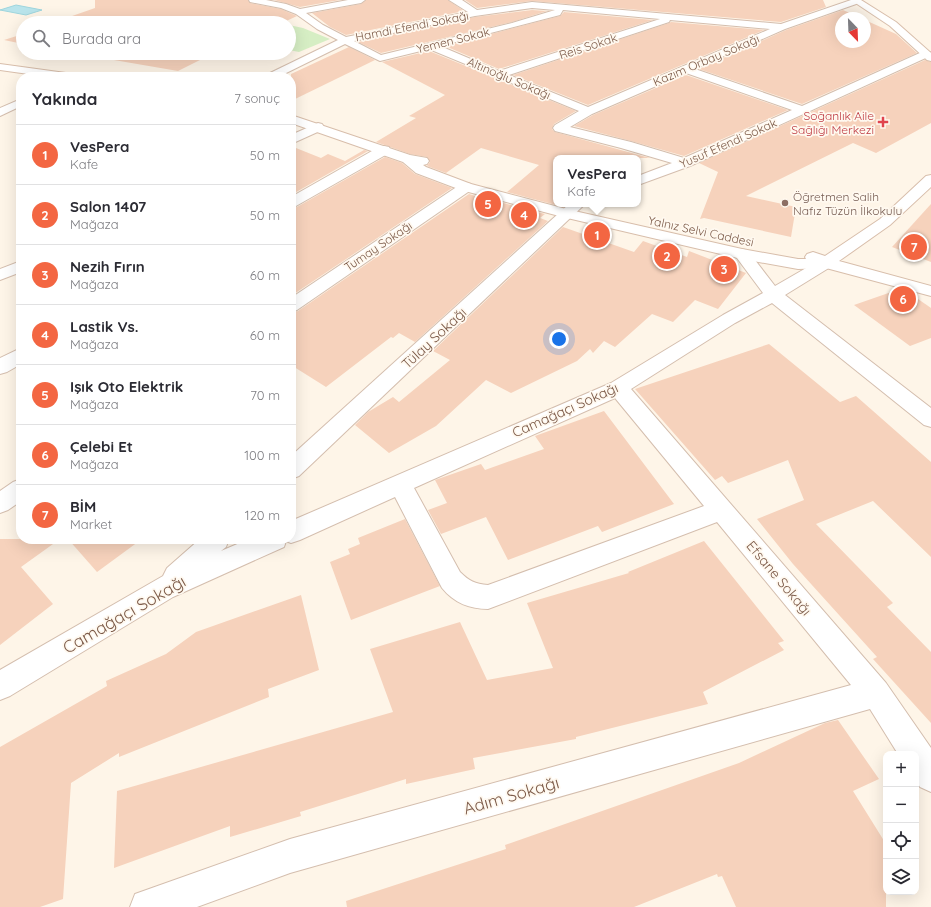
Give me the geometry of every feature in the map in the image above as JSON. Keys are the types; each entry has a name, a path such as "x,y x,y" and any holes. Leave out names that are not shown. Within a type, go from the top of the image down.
{"street":[{"path":"252,0 283,6 299,12 361,0"},
{"path":"453,0 459,2 475,13"},
{"path":"553,0 562,7"},
{"path":"855,0 893,24 928,56"},
{"name":"Kazım Orbay Sokağı","path":"685,163 626,145 559,128 588,112 782,27 855,0"},
{"name":"Hamdi Efendi Sokağı","path":"280,72 345,40 475,13 532,5 782,27"},
{"name":"Yemen Sokak","path":"299,12 320,27 380,58 550,15 557,13 562,7"},
{"name":"Reis Sokak","path":"500,74 675,17"},
{"name":"Altınoğlu Sokağı","path":"430,46 588,112"},
{"name":"Yusuf Efendi Sokak","path":"641,180 685,163 802,110 928,56"},
{"path":"0,67 36,72"},
{"path":"686,69 802,110"},
{"path":"0,112 16,104"},
{"name":"Yalnız Selvi Caddesi","path":"296,120 408,159 451,167"},
{"path":"296,138 318,127"},
{"path":"296,200 384,150"},
{"name":"Yalnız Selvi Caddesi","path":"408,159 421,170 466,187 553,203"},
{"name":"Camağaçı Sokağı","path":"296,530 618,388 729,319 774,295 826,263 885,222 931,179"},
{"path":"503,183 553,198"},
{"name":"Tumay Sokağı","path":"296,303 466,187"},
{"name":"Yalnız Selvi Caddesi","path":"574,207 742,254 798,264 826,263"},
{"name":"Yalnız Selvi Caddesi","path":"574,207 798,251 826,263 931,290"},
{"name":"Tülay Sokağı","path":"296,465 574,207"},
{"path":"742,254 774,295 931,419"},
{"path":"0,275 16,268"},
{"path":"0,367 16,358"},
{"name":"Efsane Sokağı","path":"618,388 876,693 931,776"},
{"path":"400,484 451,580 457,588 466,594 476,597 488,597 722,510"},
{"path":"0,503 16,492"},
{"path":"164,588 212,544"},
{"name":"Camağaçı Sokağı","path":"0,686 164,588 264,544"},
{"name":"Adım Sokağı","path":"148,907 290,856 876,693"}],"green space":[{"path":"296,26 330,39 299,52 296,51"}],"water":[{"path":"16,5 42,10 26,15 0,10"}],"building":[{"path":"95,0 248,0 250,3 281,9 297,16 72,16 95,8"},
{"path":"274,0 340,0 300,7"},
{"path":"366,0 448,0 464,11 346,35 330,27 312,13 361,4"},
{"path":"465,0 823,0 826,7 781,22 532,1 477,8"},
{"path":"532,10 547,11 512,22 381,53 358,42 475,17"},
{"path":"843,10 848,12 837,12"},
{"path":"564,12 653,20 499,69 445,46 560,16"},
{"path":"835,13 835,48 871,48 871,23 896,34 917,53 802,104 699,69 786,30"},
{"path":"669,23 764,30 588,105 513,75"},
{"path":"16,36 16,43 4,40"},
{"path":"349,47 375,60 296,99 295,72"},
{"path":"429,51 576,111 554,124 552,129 555,132 639,155 553,155 553,204 507,192 539,165 481,148 446,173 427,166 430,162 427,157 410,154 376,142 416,118 409,116 445,95 382,62"},
{"path":"114,60 200,60 178,71"},
{"path":"925,60 931,62 931,123 876,153 853,143 746,196 796,207 791,237 704,218 700,219 718,172 699,163"},
{"path":"686,75 788,110 684,156 574,126 593,115"},
{"path":"296,148 321,158 328,154 345,161 364,150 368,151 296,192"},
{"path":"641,156 650,158 641,158"},
{"path":"385,157 402,163 415,174 452,188 296,293 297,207"},
{"path":"469,194 545,214 540,218 548,221 415,342 399,333 393,338 391,337 326,387 296,368 296,312"},
{"path":"931,204 931,262 892,247"},
{"path":"563,227 634,252 643,241 687,257 689,251 746,273 718,309 695,300 673,322 652,314 615,347 604,341 593,353 590,349 577,361 511,393 486,380 436,426 389,453 355,425 368,412 393,397 399,402 450,360 433,351"},
{"path":"900,289 905,290 931,308 931,338 910,346 854,305"},
{"path":"769,344 840,402 856,396 931,462 931,557 873,501 816,524 893,603 887,607 931,652 931,723 873,659 877,657 793,564 757,519 804,500 788,460 728,483 722,476 715,480 635,389"},
{"path":"604,411 674,504 602,532 598,526 508,560 486,517 441,534 428,510 447,503 435,480 481,464 485,470 544,449 535,436"},
{"path":"405,519 440,586 351,620 330,562 350,554 348,549 360,544 358,538"},
{"path":"0,539 16,539 16,544 53,544 21,567 53,604 0,645"},
{"path":"704,541 784,641 778,643 784,650 703,692 708,704 576,737 576,739 473,758 475,769 406,784 406,779 300,812 301,816 230,837 230,826 114,868 117,791 393,712 370,649 460,622 487,680 553,668 527,603 629,573 628,572"},
{"path":"72,544 135,544 97,572"},
{"path":"301,595 319,670 268,689 269,697 119,757 119,753 71,783 63,899 40,907 0,907 0,747 107,686 106,681 166,654 196,632"},
{"path":"838,720 879,779 853,791 883,839 883,895 886,895 886,907 736,907 722,876 718,877 717,874 634,907 347,907 346,901 506,849 505,845 739,763 825,723"}],"place":[{"name":"Soğanlık Aile Sağlığı Merkezi","path":"883,122"},
{"name":"Öğretmen Salih Nafız Tüzün İlkokulu","path":"785,203"},
{"name":"Işık Oto Elektrik","path":"488,204"},
{"name":"Lastik Vs.","path":"524,215"},
{"name":"VesPera","path":"597,235"},
{"name":"BİM","path":"914,247"},
{"name":"Salon 1407","path":"667,256"},
{"name":"Nezih Fırın","path":"724,269"},
{"name":"Çelebi Et","path":"903,299"}]}
